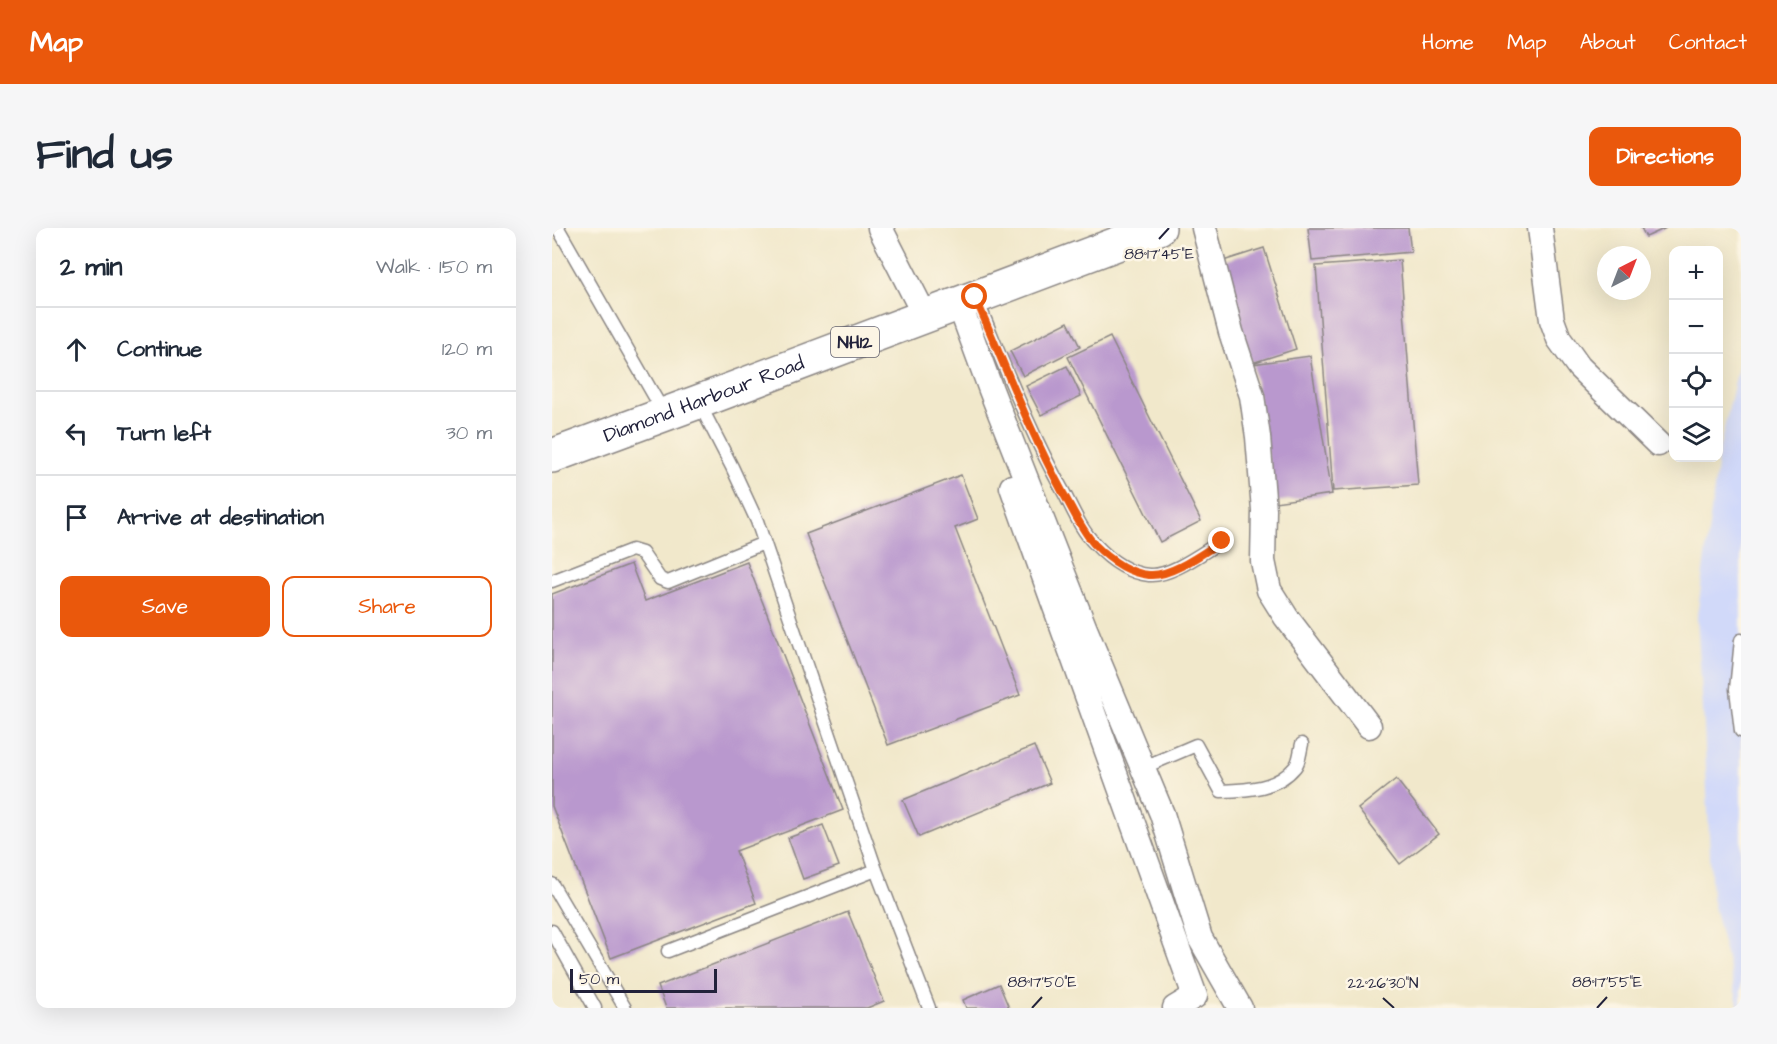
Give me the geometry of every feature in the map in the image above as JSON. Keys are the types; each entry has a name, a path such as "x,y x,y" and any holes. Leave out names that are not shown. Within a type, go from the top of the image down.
{"highway":[{"name":"Diamond Harbour Road","path":"552,456 1159,228"}],"street":[{"path":"880,228 951,306 991,390 1085,629 1162,814 1200,938 1240,1008"},
{"path":"1204,228 1231,332 1252,396 1264,510 1263,561 1269,590 1286,618 1369,726"},
{"path":"1540,228 1552,320 1559,339 1579,367 1658,444"},
{"path":"951,306 978,394 1195,996 1175,1008"}],"lane":[{"path":"558,228 664,415"},
{"path":"951,306 1039,445 1079,523 1093,543 1120,565 1135,573 1150,575 1165,573 1222,541"},
{"path":"698,402 744,491 764,543 876,870 929,1008"},
{"path":"552,581 632,550 642,553 660,579 668,582 764,543"},
{"path":"1741,640 1736,689 1741,731"},
{"path":"1142,768 1196,745 1221,790 1250,790 1276,783 1297,766 1302,744"},
{"path":"668,951 876,870"},
{"path":"552,884 625,1008"},
{"path":"552,931 594,1008"}],"shaded area":[{"path":"1741,355 1741,1008 1739,1008 1712,898 1697,617 1718,462 1723,462 1723,434"}],"building":[{"path":"1308,228 1408,228 1411,252 1312,261"},
{"path":"1641,228 1666,228 1646,237"},
{"path":"1264,248 1296,349 1252,363 1220,262"},
{"path":"1400,260 1418,485 1333,491 1316,266"},
{"path":"1068,322 1080,347 1023,376 1010,351"},
{"path":"1110,337 1201,521 1160,542 1068,357"},
{"path":"1310,356 1332,494 1275,502 1253,364"},
{"path":"1067,366 1081,396 1041,415 1026,386"},
{"path":"961,475 978,519 955,528 1020,695 888,745 806,534"},
{"path":"747,562 843,810 736,851 756,903 611,958 552,806 552,594 631,564 645,601"},
{"path":"1034,746 1050,783 919,837 903,800"},
{"path":"1396,779 1439,834 1400,864 1358,809"},
{"path":"823,825 839,866 803,879 788,838"},
{"path":"848,912 884,1001 867,1008 666,1008 658,986"},
{"path":"999,984 1009,1008 966,1008 963,1000"}],"route":[{"path":"975,297 1039,445 1079,523 1093,543 1120,565 1135,573 1158,575 1186,563 1222,541"}]}
